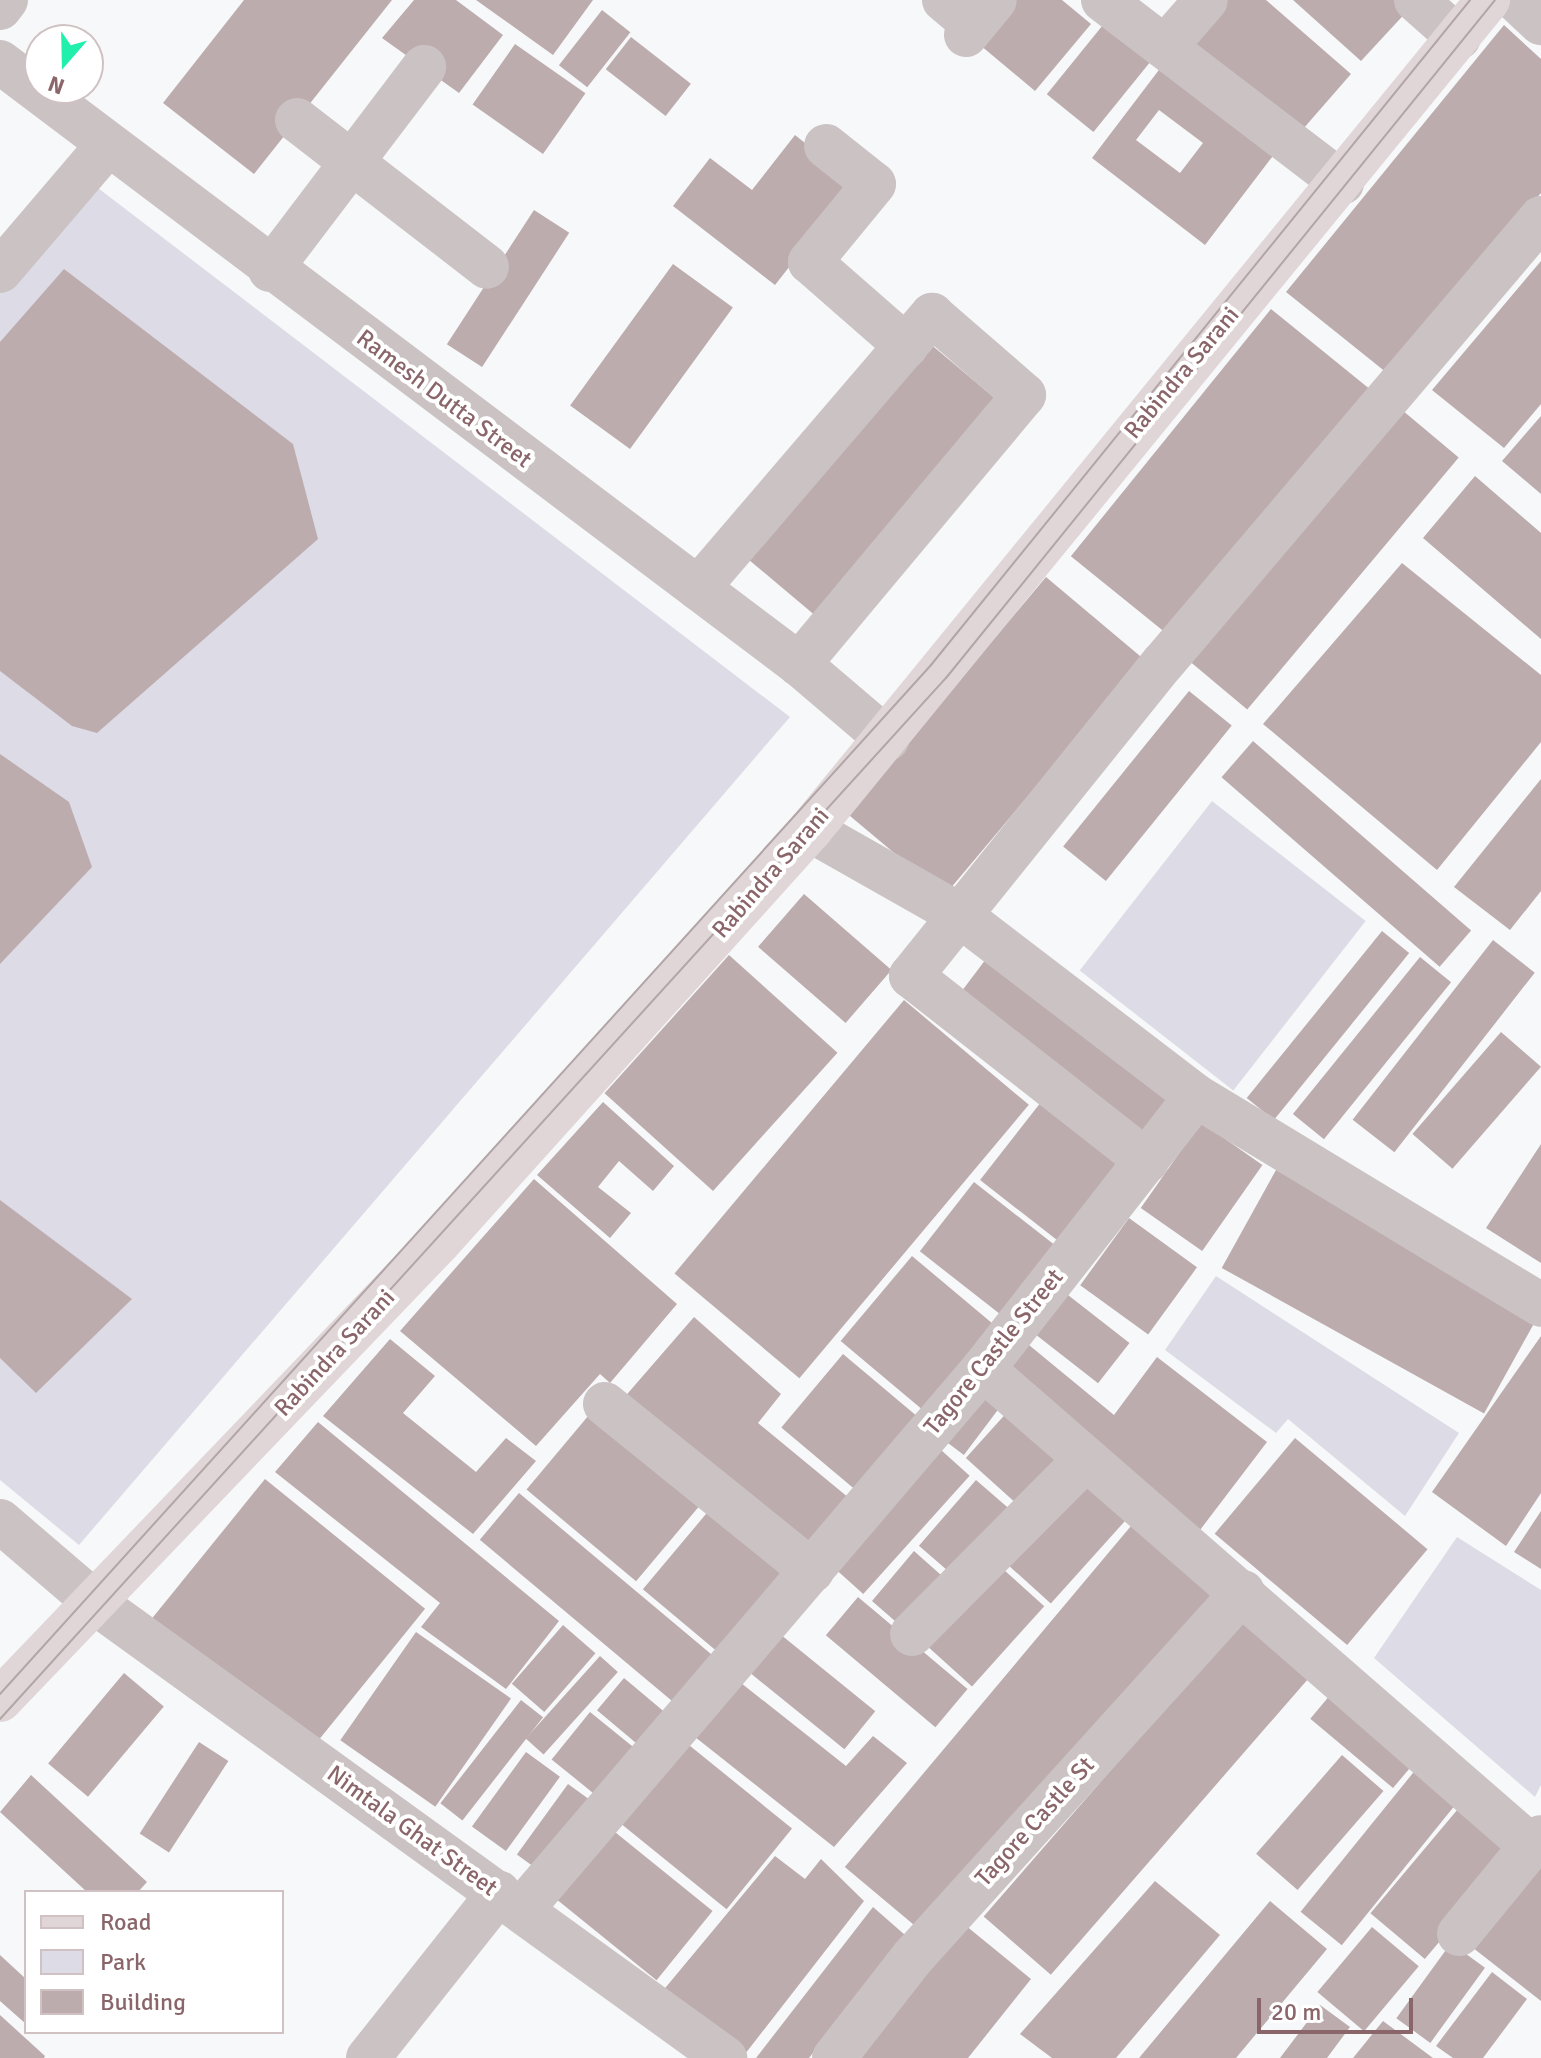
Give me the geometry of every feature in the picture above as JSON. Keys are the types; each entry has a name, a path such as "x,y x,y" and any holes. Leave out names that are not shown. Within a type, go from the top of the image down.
{"main road":[{"name":"Rabindra Sarani","path":"0,1700 98,1605 439,1242 810,830 887,739 1035,546 1342,183 1488,0"}],"street":[{"path":"0,8 6,0"},
{"path":"1103,0 1342,183"},
{"path":"1165,47 1206,0"},
{"path":"1416,0 1459,38"},
{"path":"1516,0 1541,23"},
{"name":"Ramesh Dutta Street","path":"0,62 106,147 799,664 887,739"},
{"path":"270,270 424,67"},
{"path":"297,120 487,267"},
{"path":"826,146 874,184 810,262 906,346"},
{"path":"0,271 106,147"},
{"path":"1147,1161 911,976 958,914 1541,218"},
{"path":"698,588 932,315 1024,395 799,664"},
{"path":"810,830 958,914 1196,1096 1541,1305"},
{"name":"Tagore Castle Street","path":"368,2058 812,1571 983,1369 1196,1096"},
{"path":"983,1369 1085,1460 1536,1842 1459,1934"},
{"path":"605,1404 812,1571"},
{"path":"912,1634 1085,1460"},
{"name":"Nimtala Ghat Street","path":"0,1521 98,1605 725,2058"},
{"name":"Tagore Castle St","path":"834,2058 913,1957 1243,1592"}],"green space":[{"path":"77,172 790,717 79,1545 0,1480 0,261"},
{"path":"1212,801 1366,921 1233,1090 1080,970"},
{"path":"1216,1276 1459,1433 1405,1516 1288,1419 1276,1433 1165,1350"},
{"path":"1457,1537 1541,1590 1541,1785 1535,1797 1374,1658"}],"building":[{"path":"244,0 392,0 254,174 163,103"},
{"path":"414,0 456,0 503,35 459,93 382,38"},
{"path":"476,0 593,0 553,55"},
{"path":"1007,0 1062,0 1091,24 1035,91 974,40"},
{"path":"1216,0 1266,0 1351,74 1296,137 1182,39"},
{"path":"1293,0 1403,0 1411,7 1361,61"},
{"path":"602,10 630,32 587,87 559,65"},
{"path":"1111,15 1158,53 1093,132 1047,94"},
{"path":"1504,25 1541,59 1541,193 1387,373 1286,292"},
{"path":"631,37 691,84 666,116 606,69"},
{"path":"515,44 585,93 543,154 473,105"},
{"path":"1168,58 1282,144 1205,245 1092,158","holes":["1159,110 1203,143 1180,173 1136,140"]},
{"path":"795,135 855,183 775,285 673,206 710,158 752,190"},
{"path":"534,210 569,233 482,367 447,344"},
{"path":"1541,261 1541,404 1504,448 1432,390"},
{"path":"673,264 733,307 630,449 570,406"},
{"path":"64,269 293,444 318,539 97,733 72,726 0,671 0,342"},
{"path":"1271,309 1370,389 1170,636 1071,556"},
{"path":"928,342 998,401 817,617 747,558"},
{"path":"1402,410 1459,458 1247,710 1191,662"},
{"path":"1541,416 1541,494 1502,461"},
{"path":"1475,476 1541,533 1541,639 1423,538"},
{"path":"1402,563 1541,675 1541,742 1437,870 1263,724"},
{"path":"1046,577 1143,659 945,895 847,814"},
{"path":"1189,691 1232,726 1106,881 1063,846"},
{"path":"1253,741 1471,931 1440,967 1222,777"},
{"path":"0,754 69,802 92,867 0,964"},
{"path":"1541,779 1541,891 1510,930 1454,887"},
{"path":"804,894 892,970 846,1023 758,947"},
{"path":"1382,931 1409,953 1274,1120 1247,1098"},
{"path":"1493,940 1535,973 1394,1152 1353,1120"},
{"path":"729,955 837,1053 713,1191 605,1093"},
{"path":"989,955 1173,1093 1135,1144 951,1005"},
{"path":"1420,957 1451,982 1324,1139 1293,1114"},
{"path":"904,1000 1029,1105 799,1378 675,1273"},
{"path":"1501,1032 1541,1067 1452,1169 1412,1134"},
{"path":"603,1102 674,1166 653,1191 619,1161 598,1187 631,1213 610,1238 537,1175"},
{"path":"1041,1102 1127,1169 1066,1247 980,1180"},
{"path":"1201,1122 1262,1165 1202,1251 1141,1208"},
{"path":"1541,1144 1541,1263 1486,1228"},
{"path":"1276,1170 1538,1315 1484,1413 1222,1268"},
{"path":"534,1179 677,1304 610,1383 600,1374 536,1446 400,1331"},
{"path":"974,1182 1063,1252 1009,1321 920,1251"},
{"path":"0,1200 132,1299 36,1393 0,1358"},
{"path":"1129,1218 1197,1267 1148,1335 1080,1285"},
{"path":"912,1256 998,1328 926,1413 841,1341"},
{"path":"1068,1295 1129,1343 1098,1383 1037,1335"},
{"path":"694,1317 781,1394 758,1423 855,1503 810,1558 622,1400"},
{"path":"1541,1336 1541,1493 1506,1546 1432,1492"},
{"path":"390,1339 435,1376 403,1413 476,1472 506,1438 536,1461 473,1534 323,1416"},
{"path":"1029,1345 1114,1415 1157,1357 1267,1442 1200,1530 1007,1373"},
{"path":"843,1354 919,1418 857,1491 781,1428"},
{"path":"984,1385 1005,1401 964,1455 943,1439"},
{"path":"594,1409 704,1501 636,1581 527,1489"},
{"path":"1010,1409 1069,1462 1025,1511 966,1458"},
{"path":"318,1422 559,1621 506,1689 421,1627 440,1603 275,1472"},
{"path":"1295,1438 1428,1549 1347,1645 1215,1534"},
{"path":"931,1441 970,1476 863,1594 825,1559"},
{"path":"1083,1475 1129,1516 1051,1603 1005,1562"},
{"path":"265,1479 425,1609 312,1748 152,1618"},
{"path":"976,1480 1015,1514 958,1580 919,1546"},
{"path":"519,1493 717,1659 677,1706 480,1540"},
{"path":"711,1508 791,1575 723,1656 643,1589"},
{"path":"1541,1511 1541,1569 1514,1552"},
{"path":"1136,1520 1221,1591 930,1938 845,1867"},
{"path":"914,1551 950,1583 903,1628 872,1601"},
{"path":"993,1560 1044,1606 972,1686 921,1640"},
{"path":"858,1597 968,1689 935,1727 826,1635"},
{"path":"1250,1610 1317,1668 1051,1975 984,1916"},
{"path":"563,1625 595,1653 544,1712 512,1684"},
{"path":"775,1630 875,1711 844,1749 744,1668"},
{"path":"416,1632 511,1699 435,1807 340,1740"},
{"path":"600,1656 618,1672 544,1755 526,1738"},
{"path":"124,1673 164,1706 88,1797 48,1763"},
{"path":"624,1678 667,1714 640,1746 597,1710"},
{"path":"736,1679 846,1766 873,1736 907,1763 834,1847 690,1733"},
{"path":"1336,1688 1419,1757 1393,1788 1310,1719"},
{"path":"521,1700 543,1717 462,1820 440,1803"},
{"path":"590,1712 635,1749 597,1796 552,1759"},
{"path":"684,1741 792,1828 727,1909 619,1822"},
{"path":"199,1742 228,1761 169,1852 140,1833"},
{"path":"526,1752 560,1777 506,1851 472,1826"},
{"path":"1342,1755 1384,1791 1298,1890 1256,1854"},
{"path":"1417,1768 1458,1801 1342,1945 1301,1912"},
{"path":"31,1775 147,1882 140,1890 85,1890 0,1812"},
{"path":"568,1784 591,1801 540,1871 517,1854"},
{"path":"1463,1803 1517,1849 1425,1959 1370,1913"},
{"path":"610,1828 713,1911 657,1980 554,1897"},
{"path":"1541,1849 1541,2001 1468,1944"},
{"path":"775,1856 805,1879 821,1859 864,1901 745,2054 661,1993"},
{"path":"1155,1881 1220,1935 1116,2058 1052,2058 1020,2034"},
{"path":"1270,1901 1327,1949 1236,2058 1139,2058"},
{"path":"873,1907 905,1935 809,2058 756,2058"},
{"path":"965,1925 1031,1979 968,2058 860,2058"},
{"path":"1372,1927 1419,1966 1364,2031 1317,1992"},
{"path":"1451,1943 1485,1968 1430,2043 1396,2018"},
{"path":"0,1955 24,1977 24,2022 0,2001"},
{"path":"1492,1972 1527,1999 1483,2058 1453,2058 1436,2046"},
{"path":"1320,2005 1350,2027 1327,2058 1280,2058"},
{"path":"0,2015 45,2056 44,2058 0,2058"},
{"path":"1383,2021 1433,2058 1353,2058"}],"tram line":[{"path":"0,1694 931,665 1470,0"},
{"path":"0,1719 946,678 1495,0"}]}
